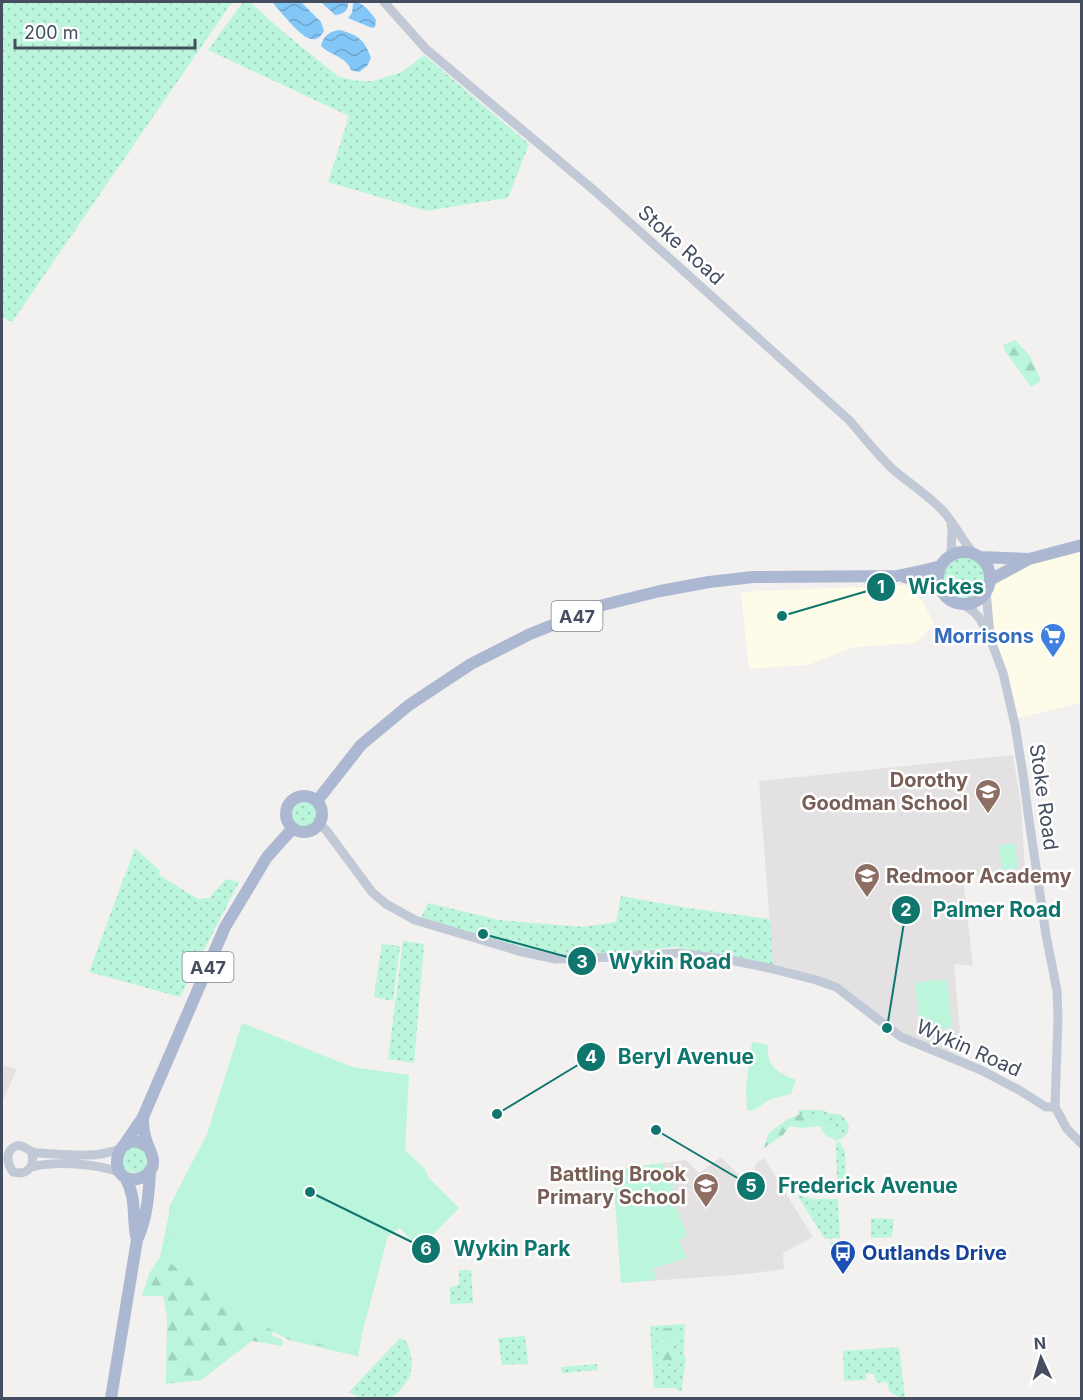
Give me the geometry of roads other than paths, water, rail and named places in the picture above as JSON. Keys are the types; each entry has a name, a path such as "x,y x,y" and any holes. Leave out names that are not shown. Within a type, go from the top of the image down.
{"main road":[{"path":"1029,559 958,552 945,559 940,566 939,586 947,598 957,603 969,603 979,599 988,585 1029,559 1082,545"},
{"path":"977,555 989,571 988,585"},
{"name":"A47","path":"317,801 361,745 409,705 471,664 530,634 603,605 710,582 753,578 897,576 940,566"},
{"name":"A47","path":"897,576 939,586"},
{"path":"303,796 317,801 323,812 322,819 315,829 298,831 289,824 286,814 293,800 303,796"},
{"name":"A47","path":"122,1148 142,1117 225,927 267,856 293,828"},
{"path":"111,1398 153,1159 148,1148 142,1117"},
{"path":"137,1240 131,1187 116,1161 122,1148 130,1143 137,1142 148,1148"},
{"path":"123,1175 139,1179 146,1176 150,1170"}],"street":[{"name":"Stoke Road","path":"384,2 426,49 622,216 849,420 891,467 950,518 966,545 977,555"},
{"path":"950,518 951,555"},
{"name":"Stoke Road","path":"988,585 990,638"},
{"name":"Stoke Road","path":"963,604 980,619 990,638 1003,672 1015,725 1046,934 1057,992 1055,1107"},
{"name":"Wykin Road","path":"319,825 326,830 372,892 386,904 414,920 522,952 556,959 680,953 740,962 816,980 836,987 901,1037 981,1070 1020,1090 1046,1107 1055,1107"},
{"path":"1055,1107 1066,1129 1082,1144"},
{"path":"31,1151 33,1159 31,1167 26,1172 14,1172 8,1164 8,1159 10,1151 15,1147 25,1146 31,1151 40,1153 88,1155 102,1154 122,1148"},
{"path":"31,1167 52,1164 92,1165 105,1167 123,1175"}],"water":[{"path":"272,2 301,2 321,22 324,31 318,38 307,38"},
{"path":"321,2 348,2 348,7 345,12 335,15"},
{"path":"355,2 364,6 372,14 376,20 375,27 372,28 348,18"},
{"path":"340,30 360,39 369,52 371,58 367,66 359,72 351,70 346,62 321,46 323,39"}],"place":[{"name":"Wickes","path":"782,616"},
{"name":"Morrisons","path":"1053,659"},
{"name":"Dorothy Goodman School","path":"988,815"},
{"name":"Redmoor Academy","path":"867,899"},
{"name":"Wykin Road","path":"483,934"},
{"name":"Palmer Road","path":"887,1028"},
{"name":"Beryl Avenue","path":"497,1114"},
{"name":"Frederick Avenue","path":"656,1130"},
{"name":"Wykin Park","path":"310,1192"},
{"name":"Battling Brook Primary School","path":"706,1209"},
{"name":"Outlands Drive","path":"843,1276"}]}
